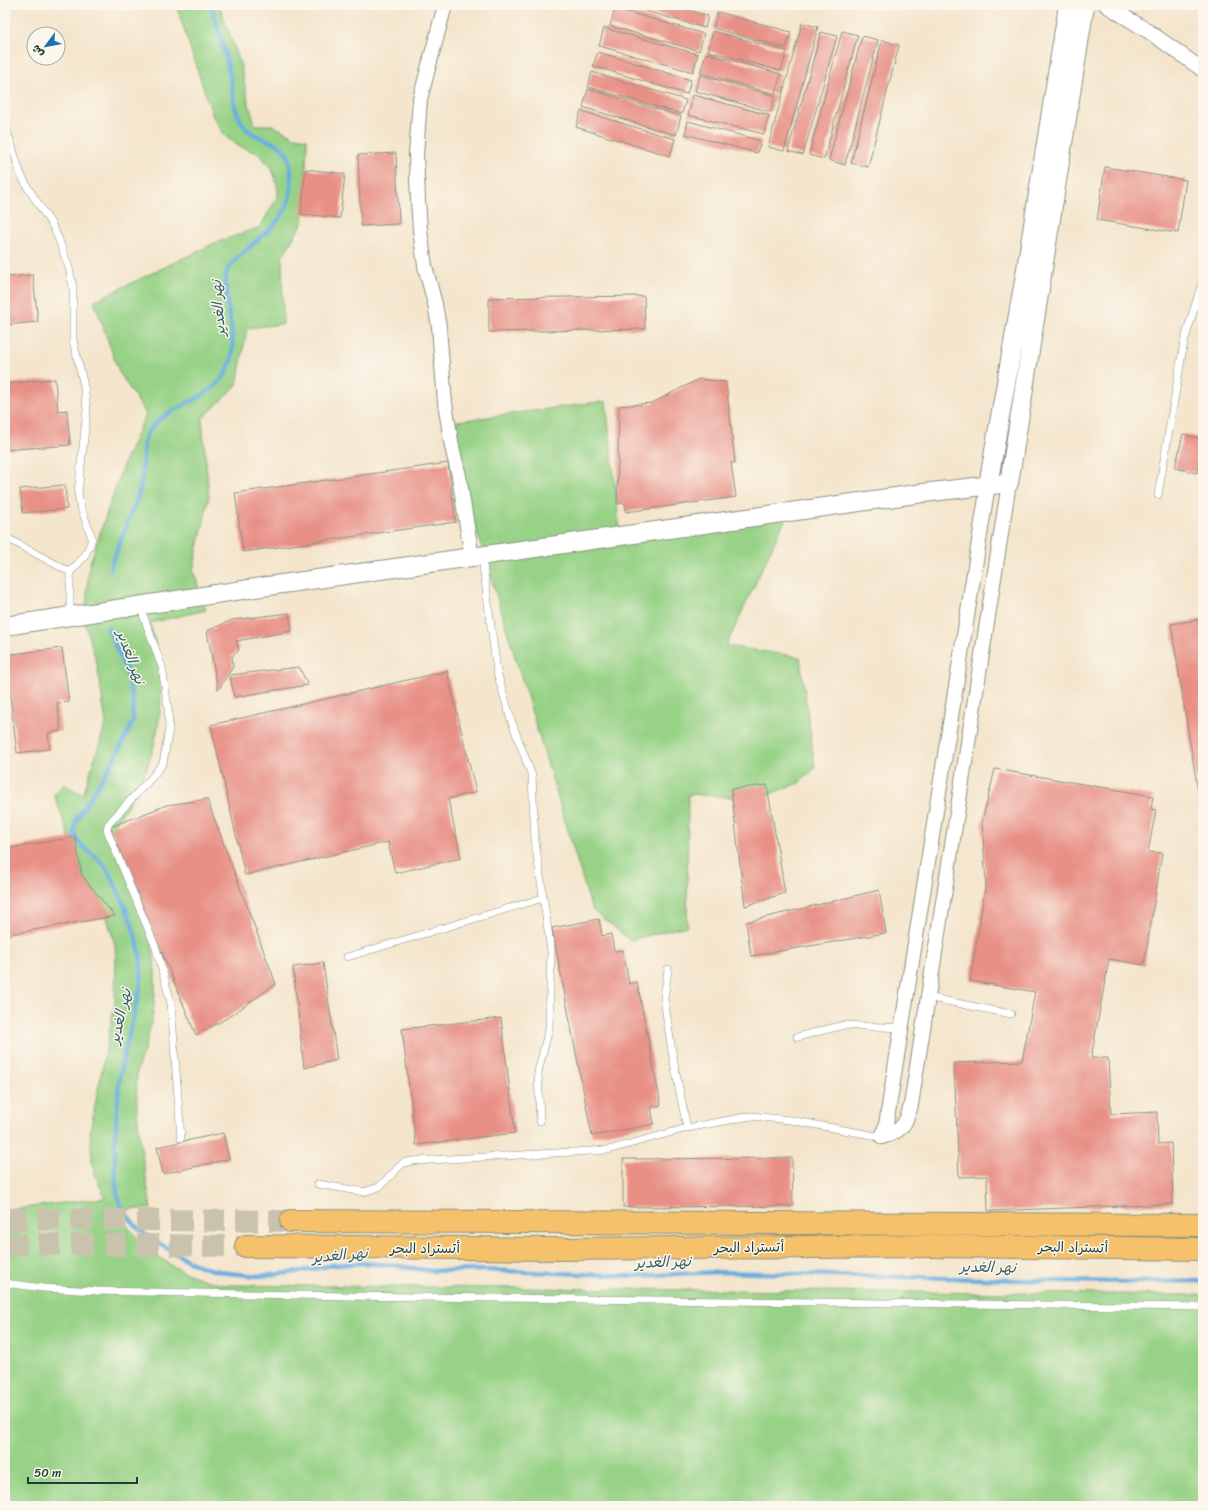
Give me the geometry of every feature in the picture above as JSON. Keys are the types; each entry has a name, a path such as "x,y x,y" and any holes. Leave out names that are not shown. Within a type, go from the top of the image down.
{"highway":[{"name":"أتستراد البحر","path":"291,1221 1203,1225"},
{"name":"أتستراد البحر","path":"246,1246 564,1249 933,1246 1203,1249"}],"street":[{"path":"445,5 420,99 416,155 417,185 420,230 425,266 435,304 439,327 445,403 452,447 477,557"},
{"path":"882,1137 886,1125 902,1028 988,484 1025,275 1068,5"},
{"path":"882,1137 898,1130 906,1122 911,1105 1085,5"},
{"path":"1106,5 1151,33 1203,70"},
{"path":"5,626 298,582 922,493 988,484 1009,483"},
{"path":"946,745 967,749"},
{"path":"910,978 930,982"},
{"path":"905,1007 925,1012"}],"lane":[{"path":"5,125 21,175 52,225 59,240 69,268 73,286 73,340 84,386 87,410 78,493 80,504 92,538 84,556 70,572 70,616"},
{"path":"1158,496 1184,342 1203,280"},
{"path":"5,537 70,572"},
{"path":"477,557 497,672 511,720 532,776 535,841 551,951 549,1028 538,1072 540,1121"},
{"path":"140,606 162,667 168,708 169,729 163,763 153,776 112,820 108,825 108,830 156,948 171,1003 181,1138"},
{"path":"347,957 543,898"},
{"path":"668,969 664,999 673,1058 687,1128"},
{"path":"927,997 1011,1014"},
{"path":"798,1037 844,1025 902,1028"},
{"path":"318,1184 364,1192 379,1187 403,1163 413,1161 608,1150 687,1128 751,1116 790,1120 882,1137"},
{"path":"5,1283 43,1288 97,1291 322,1296 1203,1307"}],"green space":[{"path":"176,5 219,5 240,63 255,125 272,125 295,137 307,139 307,147 303,222 282,257 283,324 247,328 237,385 202,419 209,497 193,570 206,610 150,623 157,652 160,680 160,707 157,733 150,758 140,783 126,808 109,832 121,852 140,896 147,918 155,965 153,1013 144,1051 139,1062 136,1091 140,1142 151,1209 115,1209 139,1240 161,1258 173,1266 198,1278 226,1285 1203,1295 1203,1506 5,1506 5,1210 105,1198 95,1174 92,1161 90,1131 115,1002 115,945 106,914 100,900 83,875 54,794 64,784 83,795 106,723 97,664 85,623 88,578 90,563 123,465 146,414 119,372 94,301 215,243 260,227 278,196 278,189 274,174 270,166 258,153 240,147 225,136 213,117"},
{"path":"606,401 620,531 790,509 726,646 800,657 815,768 799,783 757,799 688,794 687,926 630,940 592,910 444,423"}],"building":[{"path":"625,5 671,5 708,16 705,28"},
{"path":"615,8 704,34 699,51 610,26"},
{"path":"718,12 791,32 786,48 713,28"},
{"path":"802,23 818,27 784,151 768,147"},
{"path":"604,28 698,54 693,72 599,46"},
{"path":"713,31 787,51 781,71 708,51"},
{"path":"842,31 858,35 824,159 809,155"},
{"path":"821,32 837,36 803,155 788,151"},
{"path":"862,36 878,40 845,165 829,160"},
{"path":"882,40 899,45 868,167 851,163"},
{"path":"598,52 691,80 687,94 593,66"},
{"path":"706,53 781,74 775,94 700,73"},
{"path":"592,72 686,100 682,114 588,87"},
{"path":"700,75 775,96 771,112 695,91"},
{"path":"588,89 681,116 676,135 583,107"},
{"path":"693,95 769,115 764,134 688,115"},
{"path":"581,111 675,139 670,156 576,127"},
{"path":"688,121 761,141 757,153 685,134"},
{"path":"396,153 399,224 361,226 358,155"},
{"path":"1105,167 1186,180 1178,233 1097,220"},
{"path":"306,169 345,174 340,218 301,214"},
{"path":"33,275 38,322 5,325 5,277"},
{"path":"644,296 645,329 489,332 489,298"},
{"path":"55,379 58,411 67,410 70,445 5,450 5,384"},
{"path":"699,379 726,382 735,463 731,463 736,497 626,512 625,503 617,504 619,406 652,403"},
{"path":"1183,434 1203,439 1203,448 1197,473 1175,468"},
{"path":"448,463 456,522 243,552 235,493"},
{"path":"65,485 67,509 23,513 20,489"},
{"path":"289,613 292,631 236,641 239,650 232,656 233,667 218,690 207,631 232,620"},
{"path":"1203,619 1203,817 1202,817 1171,624"},
{"path":"62,648 69,702 57,703 61,731 48,733 50,749 17,753 10,695 5,695 5,676 7,676 5,655"},
{"path":"299,667 308,685 234,697 230,675"},
{"path":"447,671 476,792 448,799 461,858 395,873 388,842 245,875 211,725"},
{"path":"995,769 1153,796 1151,809 1156,810 1148,852 1162,853 1144,965 1109,959 1091,1058 1108,1058 1111,1114 1157,1112 1158,1144 1171,1143 1173,1204 988,1211 987,1176 959,1177 954,1063 1022,1061 1035,992 970,981 986,883 982,822"},
{"path":"767,785 785,893 745,906 731,789"},
{"path":"207,799 276,984 227,1018 196,1035 110,827 167,805"},
{"path":"75,837 82,876 115,916 5,935 5,849"},
{"path":"879,890 886,933 751,956 746,922"},
{"path":"599,919 602,936 611,934 614,951 623,950 629,984 637,982 661,1105 651,1107 654,1124 592,1136 552,928"},
{"path":"323,963 337,1060 304,1068 293,967"},
{"path":"501,1018 515,1133 416,1145 402,1029"},
{"path":"223,1133 229,1159 163,1174 157,1147"},
{"path":"792,1158 793,1206 623,1207 623,1159"}],"waterway":[{"name":"نهر الغدير","path":"111,569 112,562 140,489 144,440 152,426 161,418 206,393 224,376 230,364 233,351 233,337 225,284 227,272 233,262 281,217 290,195 291,181 288,155 284,149 278,145 250,132 244,126 237,113 226,58 211,5"},
{"name":"نهر الغدير","path":"108,628 127,673 133,701 133,722 116,756 77,819 74,830 80,843 104,865 111,876 130,919 140,953 140,989 119,1081 115,1142 115,1177 117,1193 121,1206 134,1224 147,1236 192,1263 209,1269 228,1273 259,1276 297,1272 333,1265 362,1263 392,1265 431,1271 480,1270 636,1276 720,1272 1054,1281 1203,1281"}],"tunnel":[{"path":"5,1219 291,1221"},
{"path":"5,1244 246,1246"}]}
